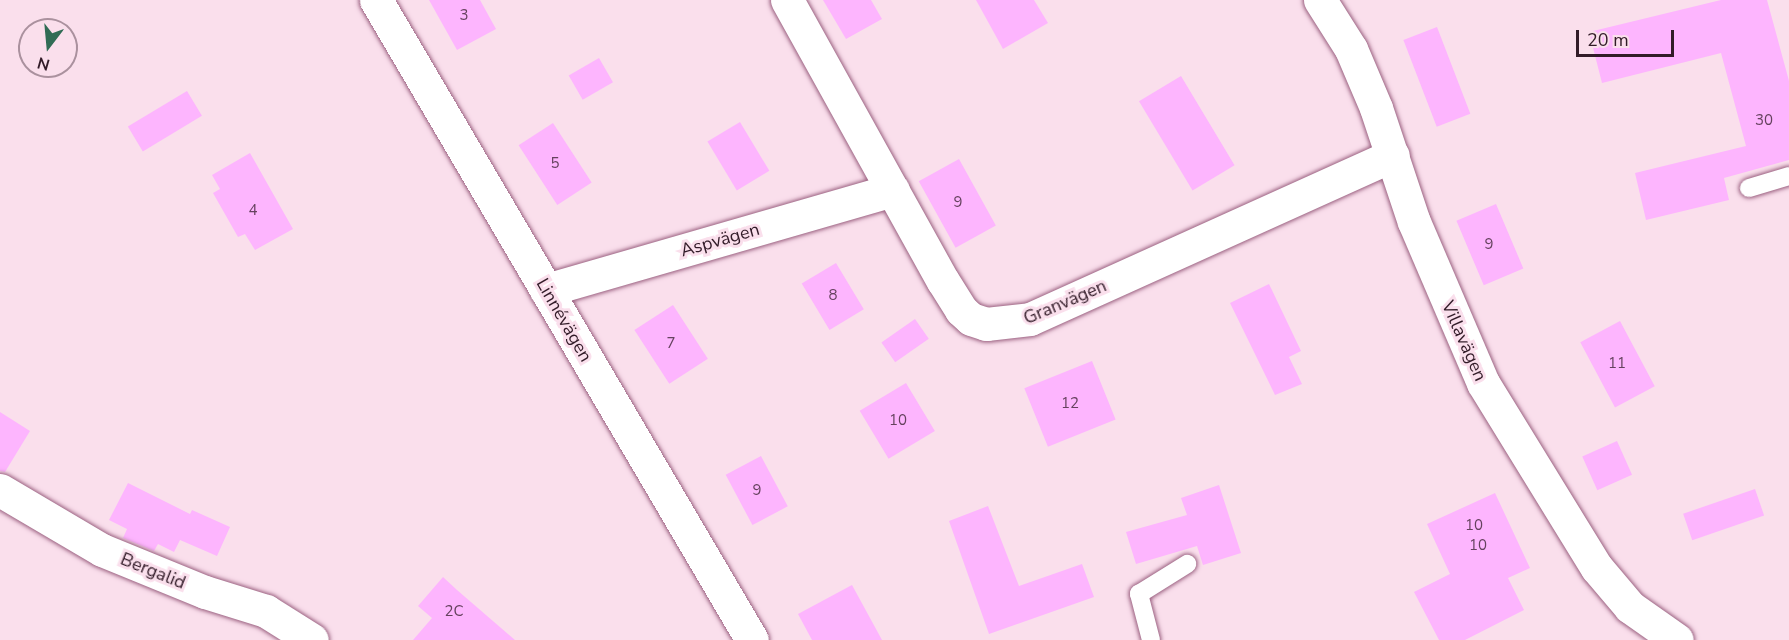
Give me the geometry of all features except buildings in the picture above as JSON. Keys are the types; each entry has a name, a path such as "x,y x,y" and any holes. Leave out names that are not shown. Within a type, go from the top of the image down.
{"street":[{"name":"Linnévägen","path":"376,0 752,640"},
{"name":"Granvägen","path":"787,0 961,310 971,319 986,324 1004,324 1030,319 1393,154"},
{"name":"Villavägen","path":"1320,0 1351,49 1393,154 1414,222 1447,306 1483,383 1597,568 1656,636"},
{"name":"Aspvägen","path":"546,290 893,190"},
{"name":"Bergalid","path":"0,490 102,550 205,592 266,611 312,640"}],"lane":[{"path":"1749,188 1789,176"},
{"path":"1151,640 1139,594 1187,564"}]}
